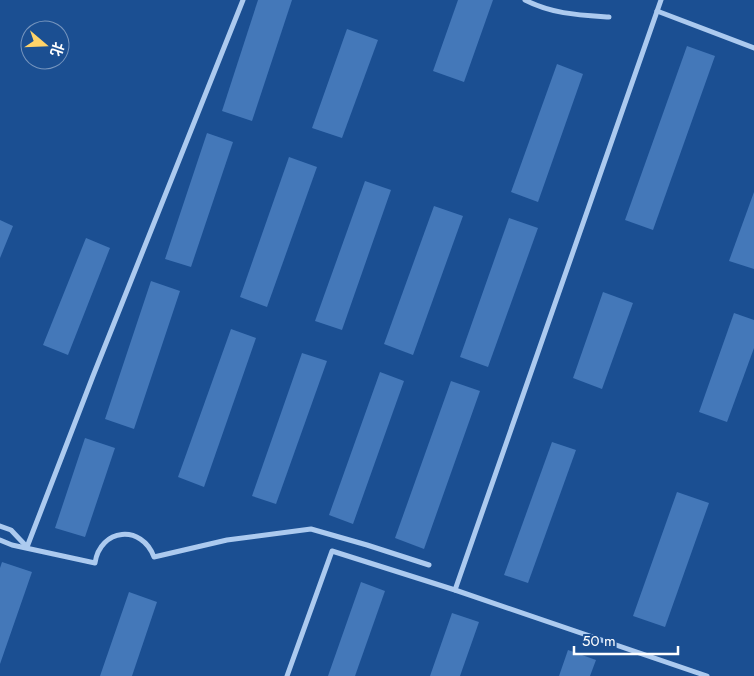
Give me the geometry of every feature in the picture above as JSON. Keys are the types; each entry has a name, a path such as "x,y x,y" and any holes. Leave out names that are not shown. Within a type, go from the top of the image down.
{"street":[{"path":"27,547 243,0"},
{"path":"525,0 563,14 609,16"},
{"path":"455,590 660,0"},
{"path":"657,11 754,48"},
{"path":"0,526 10,530 27,547"},
{"path":"0,540 12,545 95,563 98,551 102,545 112,537 120,535 134,536 141,539 151,550 154,557 227,540 311,529 367,544 429,565"},
{"path":"287,676 332,551 455,590 707,676"}],"building":[{"path":"258,0 292,0 252,121 222,111"},
{"path":"458,0 493,0 464,82 433,71"},
{"path":"347,29 378,40 342,138 312,128"},
{"path":"687,46 715,56 653,230 625,220"},
{"path":"557,64 583,74 538,202 511,192"},
{"path":"207,133 233,142 191,267 165,259"},
{"path":"289,157 317,167 267,307 240,297"},
{"path":"365,181 391,190 342,330 315,321"},
{"path":"754,192 754,269 729,261"},
{"path":"434,206 463,216 413,355 384,344"},
{"path":"509,218 538,228 488,367 460,357"},
{"path":"0,220 13,226 0,258"},
{"path":"86,238 110,248 68,355 43,345"},
{"path":"151,281 180,291 134,429 105,419"},
{"path":"603,292 633,303 602,389 573,378"},
{"path":"734,313 754,320 754,348 727,422 699,412"},
{"path":"231,329 256,338 204,487 178,477"},
{"path":"302,353 327,361 276,504 252,496"},
{"path":"380,372 404,381 353,524 329,515"},
{"path":"451,381 480,391 424,549 395,538"},
{"path":"85,438 115,448 85,537 55,528"},
{"path":"552,442 576,450 528,583 504,575"},
{"path":"677,492 709,503 665,627 633,616"},
{"path":"2,562 32,572 0,664 0,568"},
{"path":"361,582 385,591 355,676 328,676"},
{"path":"129,592 157,602 132,676 100,676"},
{"path":"452,613 479,622 460,676 430,676"},
{"path":"568,650 596,660 590,676 559,676"}]}
